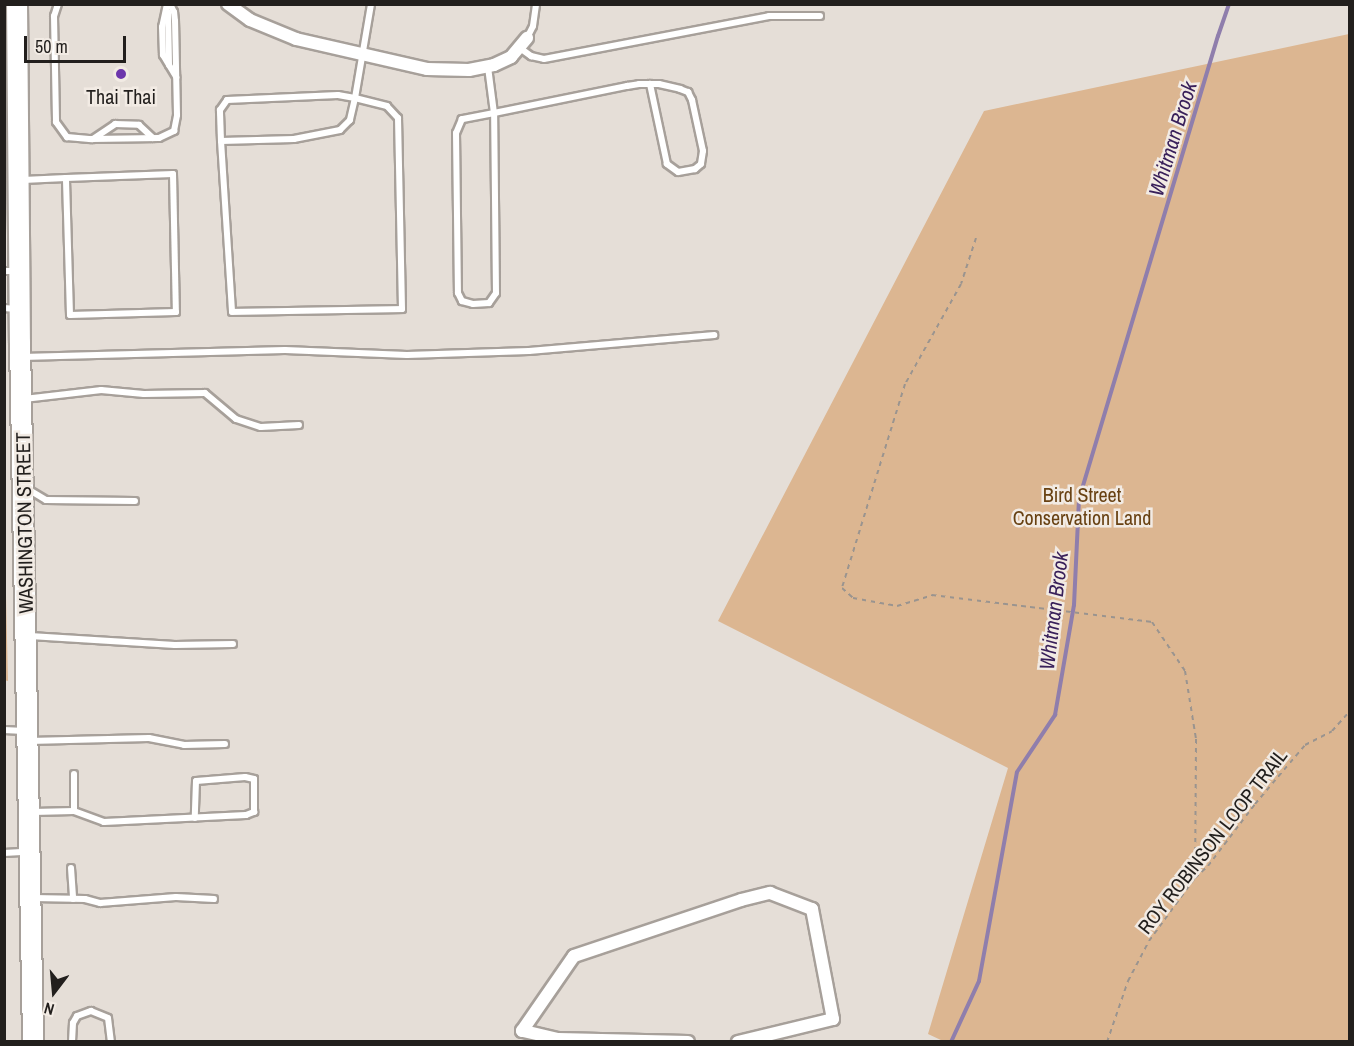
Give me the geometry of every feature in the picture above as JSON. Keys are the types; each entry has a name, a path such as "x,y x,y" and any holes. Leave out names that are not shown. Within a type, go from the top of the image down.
{"main road":[{"name":"WASHINGTON STREET","path":"17,4 19,180 15,216 12,308 21,357 33,1041"}],"street":[{"path":"228,4 250,20 282,34 364,56 438,70 488,67 505,61 524,43"},
{"path":"688,1041 558,1039 520,1036 574,956 741,900 770,893 812,909 833,1019 738,1041"}],"lane":[{"path":"58,4 54,16 56,122 67,137 92,139 168,136 176,127 176,21 174,12 168,4"},
{"path":"168,4 162,27 163,55 177,77"},
{"path":"221,141 294,140 340,130 350,120 364,56 371,4"},
{"path":"536,4 533,26 524,43 531,56 544,59 769,16 820,16"},
{"path":"488,67 494,113 496,293 489,303 473,304 462,301 458,290 456,129 460,121 465,118 494,113 627,86 651,84 682,89 691,96 703,154 701,164 695,169 678,172 667,164 651,84"},
{"path":"338,95 355,98 387,106 398,118 402,309 232,312 220,106 227,100 338,95"},
{"path":"92,139 115,124 139,124 153,138"},
{"path":"19,180 66,178 173,174 176,312 70,315 66,178"},
{"path":"21,357 285,350 368,356 418,355 529,351 714,335"},
{"path":"22,399 101,390 144,394 205,393 236,419 261,426 299,425"},
{"path":"23,486 46,500 135,501"},
{"path":"26,636 175,645 233,644"},
{"path":"4,730 28,736 149,738 184,745 225,744"},
{"path":"74,774 74,811"},
{"path":"29,812 74,811 104,822 195,818 246,815 254,812 254,779 245,777 196,781 195,818"},
{"path":"4,853 30,852"},
{"path":"71,868 73,898"},
{"path":"31,898 73,898 100,903 176,897 214,899"},
{"path":"72,1041 73,1023 77,1016 91,1011 108,1018 111,1041"}],"path":[{"path":"976,238 961,284 905,384 842,588 854,598 897,606 932,596 1152,622 1185,671 1196,739 1195,878"},
{"name":"ROY ROBINSON LOOP TRAIL","path":"1107,1041 1128,981 1149,941 1195,878 1208,866 1305,745 1332,730 1350,711"}],"green space":[{"name":"Bird Street Conservation Land","path":"1349,34 1349,1041 943,1041 928,1034 1008,768 718,621 984,111"},
{"path":"5,552 8,681 4,680"}],"waterway":[{"name":"Whitman Brook","path":"951,1042 979,981 1017,772 1055,715 1074,605 1079,499 1229,4"}],"place":[{"name":"Thai Thai","path":"121,74"}]}
